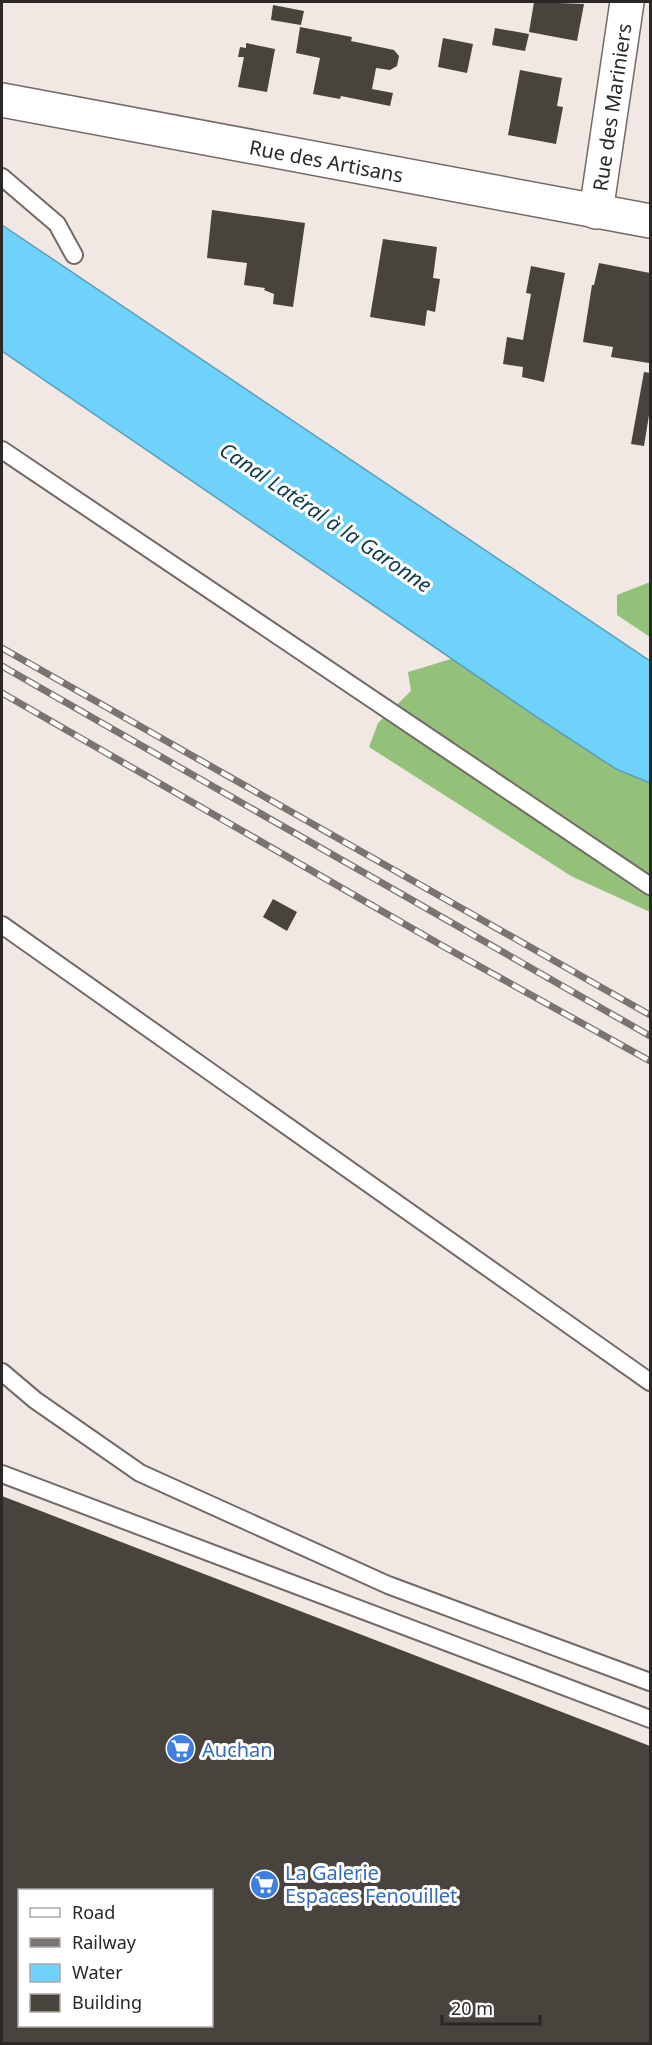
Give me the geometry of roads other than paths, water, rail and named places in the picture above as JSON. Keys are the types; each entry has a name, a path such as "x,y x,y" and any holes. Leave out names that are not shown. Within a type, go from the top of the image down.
{"street":[{"name":"Rue des Mariniers","path":"596,212 627,2"},
{"name":"Rue des Artisans","path":"2,100 651,221"}],"lane":[{"path":"2,177 57,224 74,255"},
{"path":"2,450 651,886"},
{"path":"2,925 651,1382"},
{"path":"2,1372 35,1400 140,1473 388,1585 651,1682"},
{"path":"2,1474 651,1719"}],"water":[{"name":"Canal Latéral à la Garonne","path":"2,225 650,661 650,783 616,769 544,722 2,351"}],"railway":[{"path":"2,648 650,1015"},
{"path":"2,666 650,1036"},
{"path":"2,693 441,945 650,1061"}],"place":[{"name":"Auchan","path":"181,1749"},
{"name":"La Galerie Espaces Fenouillet","path":"264,1884"}]}
